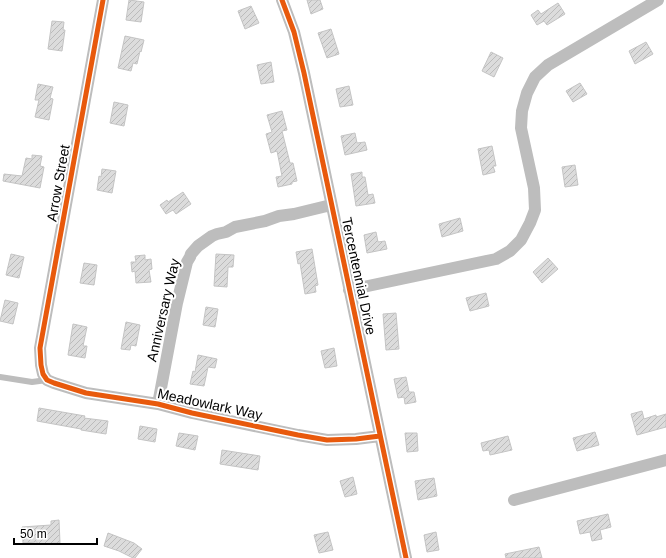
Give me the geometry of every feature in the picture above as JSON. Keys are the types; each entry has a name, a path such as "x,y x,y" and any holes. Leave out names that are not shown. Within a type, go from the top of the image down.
{"street":[{"name":"Arrow Street","path":"45,376 41,365 40,348 46,322 103,0"},
{"name":"Tercentennial Drive","path":"282,0 294,32 304,73 406,558"},
{"path":"349,290 496,259 510,251 521,240 535,210 534,188 521,128 522,111 527,93 536,77 548,65 658,0"},
{"name":"Anniversary Way","path":"158,404 177,302 187,262 191,254 212,236 226,232 235,227 332,205"},
{"name":"Meadowlark Way","path":"45,376 54,383 86,393 158,404 192,413 298,435 327,440 380,436"},
{"path":"514,500 666,460"}],"lane":[{"path":"0,377 32,382 45,376"}],"building":[{"path":"129,0 144,2 141,22 126,20"},
{"path":"307,0 320,0 323,9 311,14"},
{"path":"558,3 565,14 547,25 544,21 537,25 531,15 538,10 541,14"},
{"path":"251,6 259,23 245,29 238,11"},
{"path":"52,21 64,22 63,30 65,30 62,51 48,49"},
{"path":"331,29 339,54 327,58 318,33"},
{"path":"125,36 144,40 137,64 133,63 131,71 118,68"},
{"path":"646,42 653,54 635,64 629,51"},
{"path":"491,52 503,58 494,77 482,71"},
{"path":"271,62 274,82 261,84 257,65"},
{"path":"580,83 587,94 573,102 566,91"},
{"path":"38,84 53,87 50,98 53,99 49,120 35,117 39,100 35,100"},
{"path":"349,86 353,105 340,107 336,89"},
{"path":"114,102 128,105 124,126 110,123"},
{"path":"282,111 287,130 282,131 290,163 293,163 297,181 292,182 292,184 278,187 276,177 282,176 277,151 271,153 266,134 272,132 267,115"},
{"path":"355,133 357,143 365,142 367,150 345,155 341,136"},
{"path":"492,146 496,166 493,166 495,172 483,175 478,149"},
{"path":"32,155 42,156 40,166 44,167 40,188 3,181 4,174 22,176 26,158 32,159"},
{"path":"575,165 578,185 565,187 562,167"},
{"path":"102,169 116,171 112,193 97,190 99,176 101,177"},
{"path":"362,172 362,177 365,177 368,195 373,194 375,203 356,206 351,174"},
{"path":"183,192 191,204 176,214 173,210 166,214 160,205 167,200 168,202"},
{"path":"460,218 463,231 442,237 439,224"},
{"path":"376,232 378,242 385,241 387,249 367,253 364,235"},
{"path":"312,249 318,285 315,286 316,292 305,294 300,263 298,264 296,252"},
{"path":"11,254 24,257 19,278 6,275"},
{"path":"216,254 234,255 233,267 228,267 227,287 214,286"},
{"path":"145,255 145,260 151,259 152,269 149,270 151,282 136,283 135,271 132,272 131,262 136,262 135,256"},
{"path":"548,258 558,269 542,283 533,272"},
{"path":"84,263 97,265 94,285 80,283"},
{"path":"486,293 489,306 470,311 466,298"},
{"path":"5,300 18,303 13,324 0,321"},
{"path":"206,307 218,309 215,327 203,325"},
{"path":"396,313 399,349 386,350 383,314"},
{"path":"126,322 140,325 136,346 131,345 130,350 121,349"},
{"path":"73,324 87,327 83,346 87,346 85,358 68,355"},
{"path":"334,348 337,366 325,368 321,351"},
{"path":"198,355 217,359 215,368 208,367 204,386 190,384 193,371 195,372"},
{"path":"406,377 409,392 414,392 416,402 405,404 404,397 398,398 394,379"},
{"path":"39,408 85,416 84,418 108,421 106,434 37,421"},
{"path":"642,411 644,419 656,415 656,417 666,414 666,427 637,435 631,414"},
{"path":"140,426 157,429 155,442 138,439"},
{"path":"595,432 599,445 577,451 573,438"},
{"path":"179,433 198,436 195,450 176,446"},
{"path":"405,433 417,433 418,451 407,452"},
{"path":"508,436 512,450 490,455 489,450 483,451 481,443"},
{"path":"222,450 260,456 258,470 220,464"},
{"path":"353,477 357,494 345,497 340,481"},
{"path":"434,478 437,496 418,500 415,481"},
{"path":"608,514 611,527 600,530 602,539 592,541 590,532 580,534 577,521"},
{"path":"59,520 60,543 23,543 22,527 51,525 51,521"},
{"path":"328,532 333,550 319,553 314,535"},
{"path":"436,532 439,550 427,552 424,535"},
{"path":"108,533 134,543 142,549 135,558 133,558 104,546"},
{"path":"539,547 542,558 506,558 505,554"}],"cycle path":[{"path":"103,0 40,348 43,374 47,380 86,393 158,404 192,413 298,435 327,440 380,436"},
{"path":"282,0 294,32 304,73 406,558"}]}
